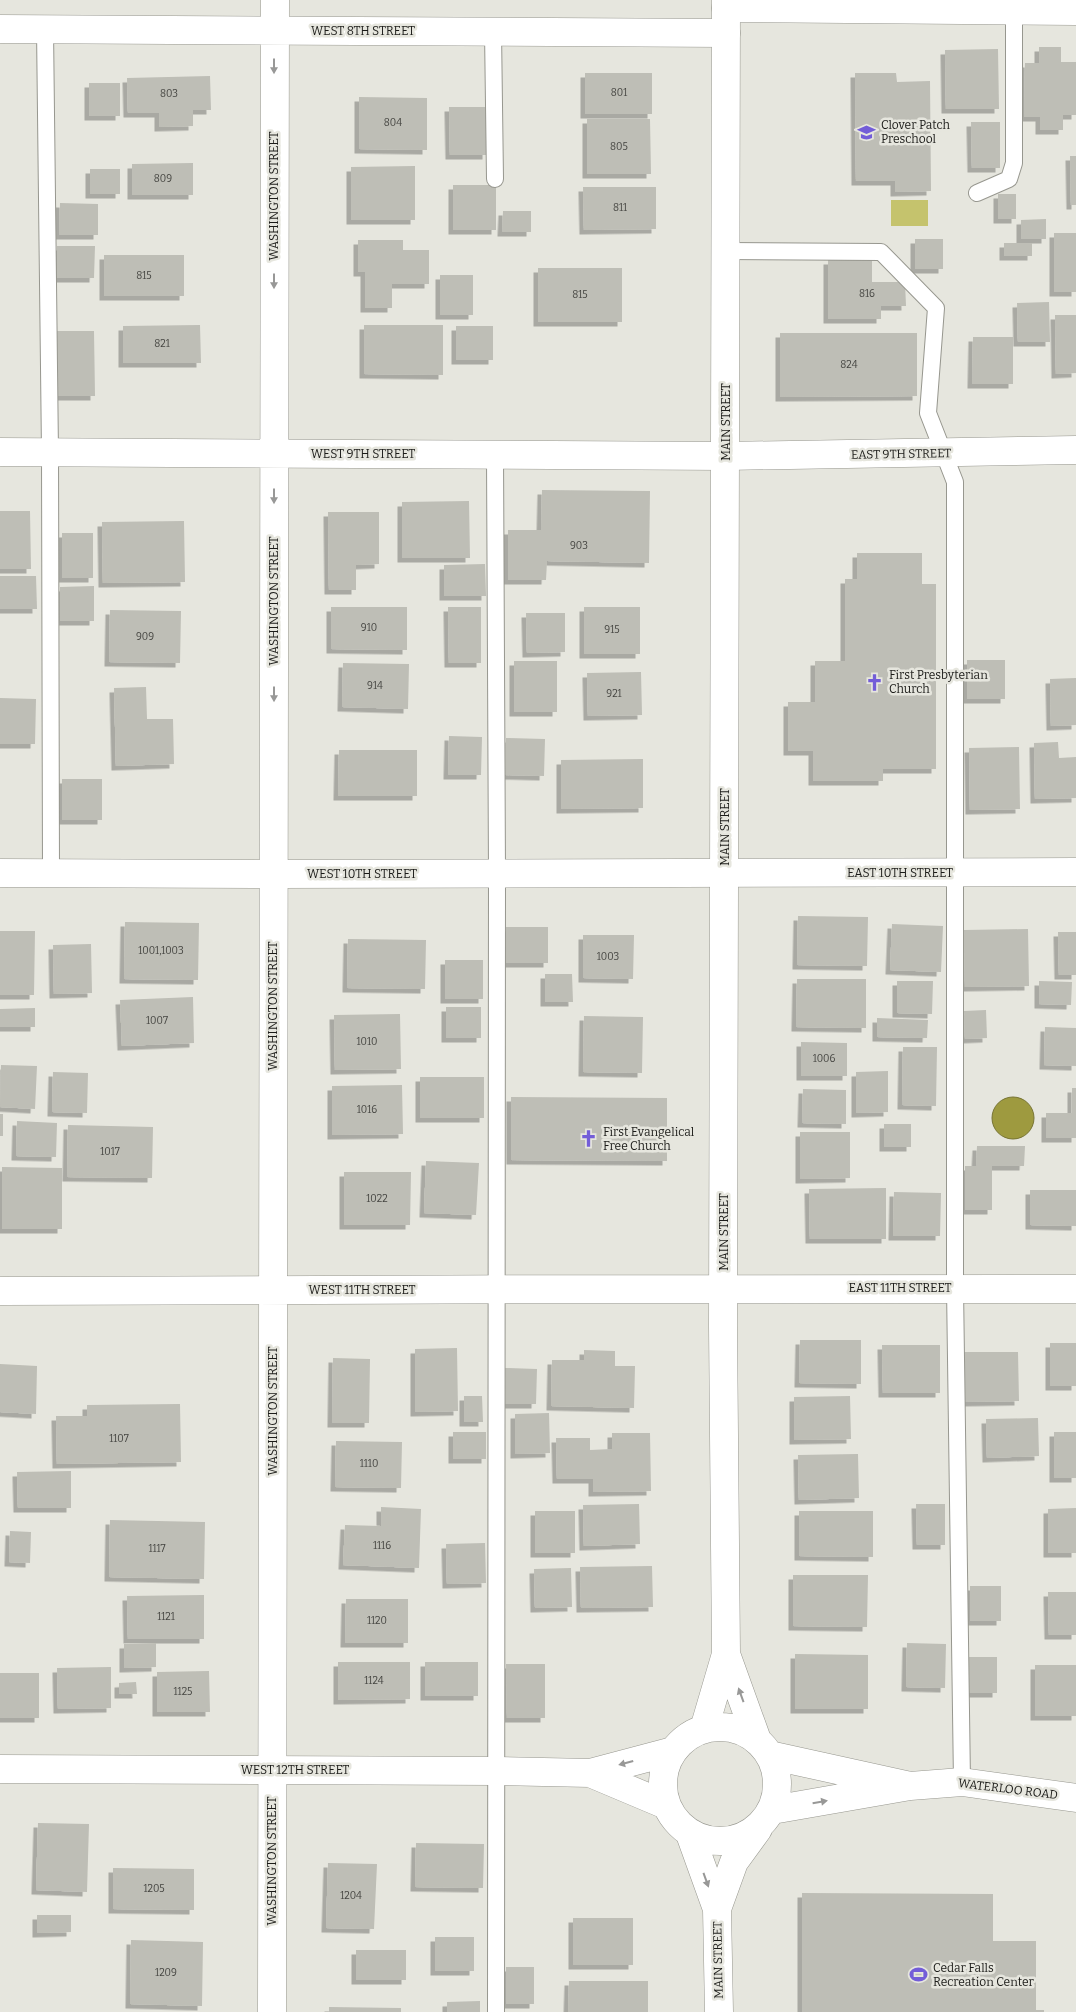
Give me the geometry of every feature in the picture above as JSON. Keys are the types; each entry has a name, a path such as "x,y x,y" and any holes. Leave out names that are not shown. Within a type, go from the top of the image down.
{"street":[{"name":"WASHINGTON STREET","path":"272,2012 275,0"},
{"name":"WEST 8TH STREET","path":"0,28 493,31 726,14 955,5 1014,10 1076,11"},
{"name":"MAIN STREET","path":"704,1729 726,1654 724,873 726,14"},
{"name":"EAST 9TH STREET","path":"726,456 1076,450"},
{"name":"WEST 9TH STREET","path":"0,452 726,456"},
{"name":"WEST 10TH STREET","path":"0,872 274,874 724,873"},
{"name":"EAST 10TH STREET","path":"724,873 1076,872"},
{"name":"EAST 11TH STREET","path":"724,1288 1076,1289"},
{"name":"WEST 11TH STREET","path":"0,1291 724,1288"},
{"name":"MAIN STREET","path":"726,1654 764,1748"},
{"path":"722,1727 741,1731 764,1748 776,1773 777,1792 766,1818 745,1836 726,1842 708,1841 690,1834 675,1821 666,1805 662,1786 664,1768 673,1751 686,1737 704,1729 722,1727"},
{"name":"WATERLOO ROAD","path":"764,1748 910,1786"},
{"name":"WEST 12TH STREET","path":"0,1769 496,1770 590,1773 673,1751"},
{"name":"WEST 12TH STREET","path":"590,1773 666,1805"},
{"name":"WATERLOO ROAD","path":"766,1818 910,1786 962,1782 1076,1798"},
{"name":"MAIN STREET","path":"717,1909 734,1862 766,1818"},
{"name":"MAIN STREET","path":"690,1834 717,1909 719,2012"}],"lane":[{"path":"977,193 1009,179 1014,163 1014,10"},
{"path":"45,29 50,452 51,873"},
{"path":"493,31 495,179"},
{"path":"726,251 882,252 936,308 928,412 955,482 955,1288 962,1782"},
{"path":"495,455 497,874 496,2012"}],"shaded area":[{"path":"891,200 928,200 928,226 891,226"},
{"path":"1013,1097 1028,1103 1034,1118 1028,1133 1013,1139 998,1133 992,1118 998,1103"}],"building":[{"path":"1039,47 1061,47 1061,62 1076,62 1076,115 1063,115 1063,130 1040,130 1040,117 1024,117 1025,63 1039,63"},
{"path":"998,49 999,109 946,109 945,50"},
{"path":"585,73 652,73 652,114 585,114"},
{"path":"855,73 896,73 897,82 930,81 931,191 895,192 895,181 856,181"},
{"path":"210,76 211,110 193,110 193,126 159,127 159,113 128,113 127,78"},
{"path":"89,83 120,83 120,116 89,116"},
{"path":"359,97 427,98 427,150 359,149"},
{"path":"449,107 487,107 487,155 450,155"},
{"path":"587,119 650,119 651,174 587,174"},
{"path":"971,122 1000,122 1000,168 972,168"},
{"path":"1070,156 1076,156 1076,205 1071,205"},
{"path":"193,163 193,195 132,195 132,164"},
{"path":"415,166 415,220 351,220 351,167"},
{"path":"90,169 120,169 120,194 90,194"},
{"path":"453,185 496,185 496,230 453,230"},
{"path":"583,187 656,187 656,229 584,230"},
{"path":"998,194 1016,194 1016,219 998,219"},
{"path":"60,203 98,204 98,235 59,235"},
{"path":"503,211 531,211 531,232 502,232"},
{"path":"1046,219 1046,239 1021,239 1021,220"},
{"path":"1054,233 1076,233 1076,292 1054,292"},
{"path":"915,239 943,239 943,269 915,269"},
{"path":"358,240 403,240 403,250 429,250 429,284 392,284 392,308 365,308 365,272 358,272"},
{"path":"1004,243 1032,243 1032,256 1004,256"},
{"path":"57,246 95,246 94,278 57,278"},
{"path":"104,255 184,255 184,296 104,296"},
{"path":"828,260 872,260 872,282 905,282 906,306 881,306 881,319 828,319"},
{"path":"538,268 622,268 622,322 538,322"},
{"path":"440,275 473,275 473,315 440,315"},
{"path":"1049,302 1050,342 1018,342 1017,303"},
{"path":"1055,315 1076,315 1076,373 1056,374"},
{"path":"200,325 201,363 123,363 123,326"},
{"path":"364,325 443,325 443,375 364,374"},
{"path":"456,326 493,326 493,360 456,360"},
{"path":"57,331 94,331 95,396 58,396"},
{"path":"780,333 917,333 917,396 780,397"},
{"path":"973,337 1013,337 1013,384 972,384"},
{"path":"542,490 650,491 649,563 547,561 546,580 508,580 508,530 541,530"},
{"path":"469,501 470,558 402,558 402,502"},
{"path":"0,511 30,511 31,569 0,569"},
{"path":"328,512 379,512 379,564 356,565 356,590 329,590"},
{"path":"184,521 185,582 103,583 102,522"},
{"path":"62,533 93,533 93,578 62,578"},
{"name":"First Presbyterian Church","path":"857,553 922,553 922,584 936,584 936,769 883,769 883,781 813,781 813,751 788,751 788,702 815,702 815,661 845,661 845,579 857,579"},
{"path":"485,564 486,596 444,596 444,565"},
{"path":"0,576 36,576 37,609 0,609"},
{"path":"94,586 94,621 60,621 60,587"},
{"path":"331,607 407,607 407,650 331,649"},
{"path":"448,607 481,607 481,663 449,663"},
{"path":"584,607 640,607 640,654 584,654"},
{"path":"110,610 181,611 180,663 109,662"},
{"path":"526,613 565,613 565,652 527,653"},
{"path":"967,660 1005,660 1005,699 967,699"},
{"path":"514,661 557,661 557,712 514,712"},
{"path":"343,663 409,664 408,709 342,707"},
{"path":"641,672 642,715 588,716 587,673"},
{"path":"1076,678 1076,725 1051,726 1050,679"},
{"path":"146,687 147,719 173,719 174,764 116,766 114,688"},
{"path":"0,698 36,699 35,744 0,744"},
{"path":"449,736 482,737 481,775 448,775"},
{"path":"506,738 545,739 544,776 505,775"},
{"path":"1058,742 1059,758 1076,757 1076,798 1035,799 1034,743"},
{"path":"1019,747 1020,809 970,810 969,748"},
{"path":"339,750 417,750 417,796 338,796"},
{"path":"643,759 643,808 561,809 561,760"},
{"path":"62,779 102,779 102,820 62,820"},
{"path":"798,916 868,917 867,966 797,965"},
{"path":"125,922 199,923 198,980 124,979"},
{"path":"892,924 943,926 941,972 890,970"},
{"path":"506,927 548,927 548,963 506,963"},
{"path":"1028,929 1029,986 965,987 964,930"},
{"path":"0,931 35,931 34,995 0,995"},
{"path":"1058,932 1076,932 1076,975 1059,975"},
{"path":"583,935 634,935 633,979 583,978"},
{"path":"348,939 426,940 425,989 347,988"},
{"path":"91,944 92,993 54,994 53,945"},
{"path":"445,960 483,960 483,999 445,999"},
{"path":"545,974 572,974 573,1002 545,1002"},
{"path":"797,979 866,979 866,1028 796,1027"},
{"path":"897,981 933,981 932,1014 897,1013"},
{"path":"1039,981 1072,982 1071,1005 1039,1004"},
{"path":"193,997 194,1043 122,1046 120,1000"},
{"path":"446,1007 481,1007 481,1038 446,1038"},
{"path":"35,1008 35,1027 0,1027 0,1009"},
{"path":"986,1010 987,1038 965,1039 964,1011"},
{"path":"400,1014 401,1069 335,1070 334,1015"},
{"path":"584,1016 643,1017 642,1073 583,1072"},
{"path":"877,1018 928,1020 927,1038 877,1037"},
{"path":"1045,1027 1076,1028 1076,1066 1044,1065"},
{"path":"801,1042 847,1043 847,1076 801,1076"},
{"path":"903,1047 937,1047 936,1106 902,1105"},
{"path":"1,1065 37,1066 35,1109 0,1107"},
{"path":"888,1071 888,1112 856,1113 856,1072"},
{"path":"53,1072 88,1073 87,1113 52,1112"},
{"path":"420,1077 484,1077 484,1118 420,1118"},
{"path":"402,1085 403,1134 332,1135 332,1086"},
{"path":"1072,1088 1076,1088 1076,1138 1046,1138 1046,1113 1072,1113"},
{"path":"803,1089 846,1090 846,1124 802,1123"},
{"path":"511,1097 667,1098 667,1161 511,1160"},
{"path":"0,1114 3,1114 3,1136 0,1136"},
{"path":"17,1121 57,1123 56,1157 16,1156"},
{"path":"884,1124 911,1124 911,1147 884,1147"},
{"path":"68,1125 153,1127 152,1178 67,1177"},
{"path":"800,1132 850,1132 850,1178 800,1179"},
{"path":"977,1146 1025,1146 1024,1166 992,1166 992,1210 965,1210 965,1166 976,1166"},
{"path":"426,1161 479,1163 476,1215 424,1213"},
{"path":"2,1167 62,1168 62,1229 2,1229"},
{"path":"344,1172 411,1172 410,1225 344,1225"},
{"path":"886,1188 886,1239 810,1239 809,1189"},
{"path":"1030,1190 1076,1190 1076,1226 1030,1225"},
{"path":"894,1192 941,1193 940,1236 893,1236"},
{"path":"800,1340 861,1340 861,1384 799,1383"},
{"path":"1050,1343 1076,1343 1076,1386 1050,1386"},
{"path":"882,1345 940,1345 940,1393 883,1393"},
{"path":"457,1348 458,1411 415,1412 415,1349"},
{"path":"584,1350 615,1351 615,1366 635,1366 634,1408 551,1406 552,1360 584,1360"},
{"path":"964,1352 1018,1352 1019,1401 965,1402"},
{"path":"333,1358 370,1359 369,1423 332,1423"},
{"path":"0,1364 37,1366 36,1414 0,1412"},
{"path":"505,1368 537,1369 536,1404 505,1404"},
{"path":"464,1396 482,1396 483,1422 464,1422"},
{"path":"850,1396 851,1439 794,1440 794,1397"},
{"path":"180,1404 181,1462 57,1464 56,1416 87,1416 87,1405"},
{"path":"549,1413 550,1453 515,1454 515,1414"},
{"path":"1038,1418 1039,1456 987,1458 986,1419"},
{"path":"453,1432 486,1432 486,1459 453,1459"},
{"path":"1054,1432 1076,1432 1076,1478 1054,1478"},
{"path":"612,1433 650,1433 651,1491 593,1492 593,1479 557,1479 556,1438 590,1438 590,1450 612,1449"},
{"path":"336,1441 402,1442 401,1488 335,1487"},
{"path":"858,1454 859,1498 799,1500 798,1455"},
{"path":"71,1471 71,1508 18,1508 17,1472"},
{"path":"639,1504 640,1544 584,1546 583,1505"},
{"path":"916,1504 945,1504 945,1545 917,1545"},
{"path":"381,1507 421,1509 419,1568 343,1565 345,1525 381,1526"},
{"path":"1076,1508 1076,1553 1048,1553 1048,1509"},
{"path":"535,1511 575,1511 575,1553 535,1553"},
{"path":"799,1511 873,1511 873,1557 799,1556"},
{"path":"110,1520 205,1522 204,1579 109,1577"},
{"path":"10,1531 31,1532 30,1563 9,1562"},
{"path":"485,1543 486,1583 447,1584 446,1544"},
{"path":"652,1566 653,1607 581,1608 580,1567"},
{"path":"571,1568 572,1607 535,1608 534,1569"},
{"path":"793,1575 868,1575 867,1627 793,1626"},
{"path":"970,1586 1001,1586 1001,1621 970,1621"},
{"path":"1048,1592 1076,1592 1076,1635 1049,1635"},
{"path":"204,1595 204,1639 128,1639 127,1596"},
{"path":"346,1599 408,1599 408,1643 345,1643"},
{"path":"156,1643 156,1667 124,1668 124,1644"},
{"path":"907,1643 946,1644 945,1688 906,1687"},
{"path":"795,1654 868,1655 868,1709 795,1709"},
{"path":"968,1657 997,1657 997,1693 968,1693"},
{"path":"338,1662 410,1662 410,1699 338,1700"},
{"path":"425,1662 478,1662 478,1696 425,1696"},
{"path":"506,1664 545,1664 545,1718 507,1718"},
{"path":"1035,1665 1076,1665 1076,1716 1035,1716"},
{"path":"111,1667 111,1708 58,1709 57,1668"},
{"path":"209,1671 210,1712 157,1712 157,1672"},
{"path":"0,1673 39,1673 39,1718 0,1718"},
{"path":"136,1682 137,1694 119,1694 119,1683"},
{"path":"38,1823 89,1824 87,1892 36,1890"},
{"path":"416,1843 484,1844 483,1888 415,1887"},
{"path":"328,1863 377,1864 374,1929 326,1928"},
{"path":"113,1868 194,1869 194,1910 113,1909"},
{"name":"Cedar Falls Recreation Center","path":"802,1893 993,1894 993,1941 1036,1941 1036,2010 1044,2010 1044,2012 802,2012"},
{"path":"37,1915 71,1915 71,1932 37,1933"},
{"path":"573,1918 633,1918 633,1965 573,1965"},
{"path":"435,1937 474,1937 474,1971 435,1971"},
{"path":"131,1940 203,1942 202,2006 130,2004"},
{"path":"356,1950 406,1950 406,1980 356,1980"},
{"path":"506,1967 534,1967 534,2004 506,2004"},
{"path":"569,1981 648,1981 648,2012 568,2012"},
{"path":"480,2001 480,2012 447,2012 447,2002"},
{"path":"329,2007 401,2008 401,2012 329,2012"}],"place":[{"name":"Clover Patch Preschool","path":"867,132"},
{"name":"First Presbyterian Church","path":"875,682"},
{"name":"First Evangelical Free Church","path":"589,1139"},
{"name":"Cedar Falls Recreation Center","path":"919,1975"}]}
